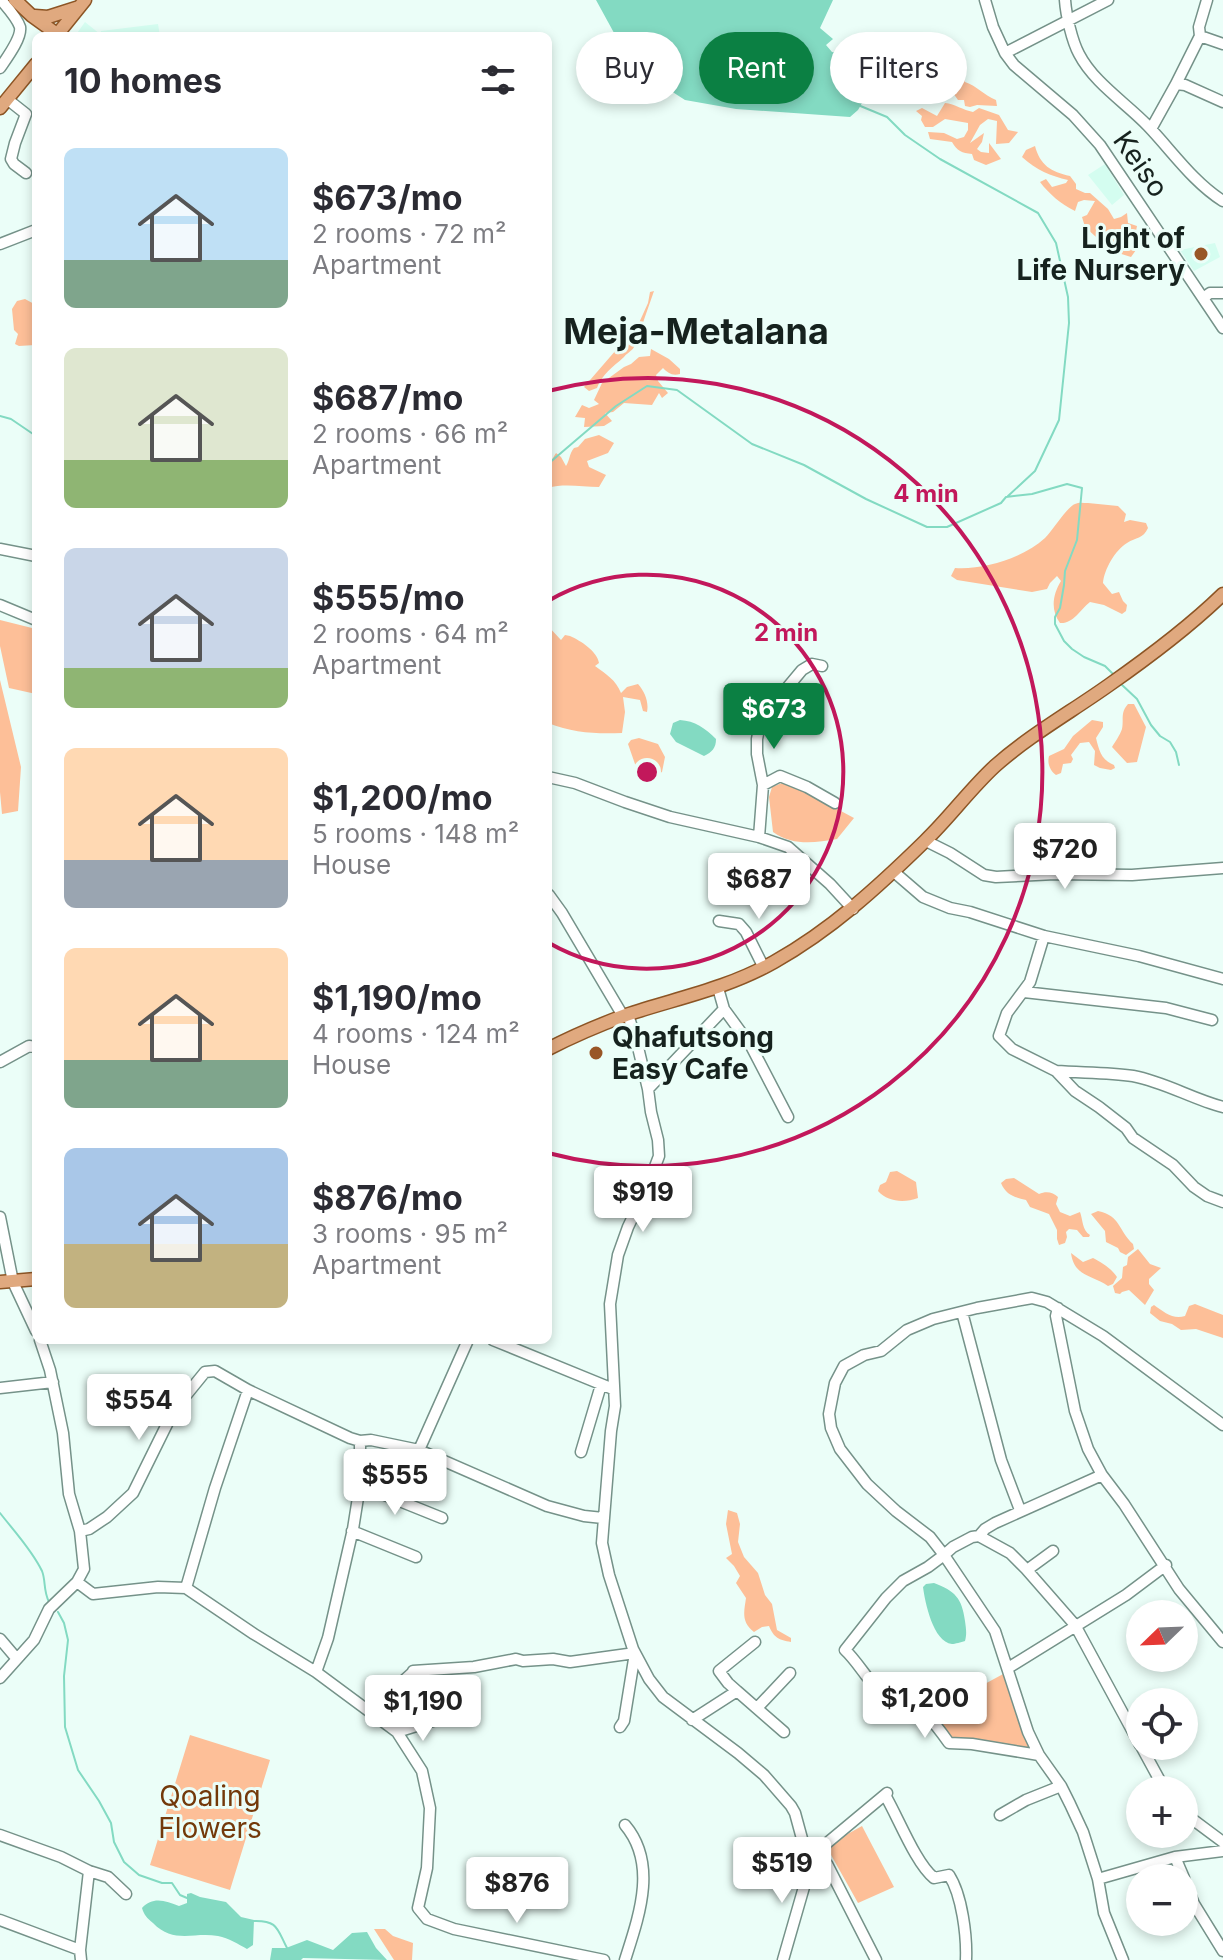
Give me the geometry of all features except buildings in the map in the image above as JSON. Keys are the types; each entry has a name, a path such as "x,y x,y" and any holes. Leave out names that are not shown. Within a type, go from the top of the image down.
{"main road":[{"path":"15,0 52,32"},
{"path":"32,16 48,17 82,4"},
{"path":"59,32 82,4"},
{"path":"32,16 40,32"},
{"path":"3,103 32,69"},
{"path":"552,1047 626,1015 718,988 764,968 853,909 926,841 994,767 1030,738 1156,651 1223,594"},
{"path":"6,1282 32,1279"}],"street":[{"path":"0,68 16,42 20,27 1,0"},
{"name":"Keiso","path":"985,0 1005,53 1014,65 1073,115 1100,145 1223,328"},
{"path":"1065,0 1074,43 1085,63 1184,166 1223,201"},
{"path":"1005,53 1108,0"},
{"path":"1151,129 1200,36 1199,27 1207,0"},
{"path":"1200,36 1223,44"},
{"path":"1176,84 1223,102"},
{"path":"3,103 31,116 15,143 11,159 26,173"},
{"path":"0,244 32,232"},
{"path":"1203,298 1210,293 1223,293"},
{"path":"0,549 32,555"},
{"path":"0,605 32,618"},
{"path":"759,837 763,785 757,743 761,719 802,670 812,664 822,666"},
{"path":"763,785 780,776 835,803"},
{"path":"552,778 670,817 759,837 788,847 853,909"},
{"path":"926,841 984,875 996,877 1132,875 1223,868"},
{"path":"894,872 923,897 950,908 1044,936 1139,956 1223,979"},
{"path":"552,899 626,1015 636,1039 658,1140 659,1156 618,1255 610,1304 615,1406 602,1543 609,1575 635,1653 649,1679 663,1697 738,1753 777,1789 795,1813 804,1846 814,1857 827,1864 876,1960"},
{"path":"719,921 739,924 764,968"},
{"path":"1044,936 1035,969 1024,992 1007,1013 999,1036 1012,1049 1056,1071 1075,1091 1117,1121 1133,1138 1173,1165 1194,1187 1223,1202"},
{"path":"718,988 724,1009 751,1046 788,1117"},
{"path":"1024,992 1166,1008 1212,1020"},
{"path":"648,1089 724,1009"},
{"path":"0,1062 32,1046"},
{"path":"1056,1071 1132,1076 1223,1107"},
{"path":"0,1217 6,1282 32,1324"},
{"path":"1123,1960 1104,1913 1098,1879 1083,1832 1061,1786 1039,1755 1028,1732 995,1631 930,1537 869,1487 840,1449 829,1414 835,1383 844,1366 864,1355 881,1351 907,1330 933,1319 1032,1298 1047,1302 1103,1336 1223,1425"},
{"path":"1058,1308 1056,1316 1075,1411 1088,1449 1102,1475 1166,1565 1179,1589 1223,1642"},
{"path":"962,1312 1001,1460 1020,1510"},
{"path":"0,1678 34,1640 49,1609 77,1582 84,1569 80,1531 69,1494 63,1433 41,1344"},
{"path":"419,1450 466,1344"},
{"path":"503,1344 613,1389"},
{"path":"80,1531 107,1517 133,1493 174,1410 205,1372 215,1371 248,1390 360,1441 371,1440 419,1450 547,1506 603,1518"},
{"path":"0,1388 53,1382"},
{"path":"581,1452 601,1385"},
{"path":"186,1588 248,1390"},
{"path":"316,1672 328,1638 352,1531 360,1485 360,1441"},
{"path":"979,1536 985,1529 1020,1510 1102,1475"},
{"path":"360,1485 442,1518"},
{"path":"352,1531 416,1557"},
{"path":"1039,1755 949,1743 924,1711 874,1684 845,1650 903,1581 972,1537 979,1536 1010,1553 1075,1625 1126,1719"},
{"path":"1027,1570 1053,1551"},
{"path":"1008,1668 1126,1595 1166,1565"},
{"path":"77,1582 93,1594 158,1587 186,1588 316,1672 397,1732 422,1771 430,1808 427,1868 418,1908 427,1919 454,1929 604,1960"},
{"path":"0,1639 17,1659"},
{"path":"755,1642 719,1671 728,1683 784,1732"},
{"path":"385,1723 402,1682 412,1672 474,1667 516,1659 570,1662 635,1653"},
{"path":"620,1727 624,1721 635,1653"},
{"path":"757,1708 790,1673"},
{"path":"692,1720 737,1691"},
{"path":"397,1732 439,1719"},
{"path":"1000,1815 1061,1786"},
{"path":"783,1960 814,1857 886,1794 917,1857 929,1874 934,1878 949,1875 955,1884 961,1903 966,1960"},
{"path":"1198,1823 1223,1842"},
{"path":"625,1825 636,1838 644,1882 625,1960"},
{"path":"0,1835 108,1877 126,1894"},
{"path":"1098,1879 1175,1857 1223,1851"},
{"path":"1175,1857 1178,1864"},
{"path":"0,1920 80,1955 89,1871"},
{"path":"1198,1910 1223,1951"}],"shaded area":[{"path":"596,0 833,0 820,28 830,36 826,45 830,50 830,104 861,104 850,117 736,109 708,104 814,104 814,32 699,32 699,102 683,99 683,32 614,32"},
{"path":"85,22 98,32 78,32"},
{"path":"158,24 159,32 101,32 101,31"},
{"path":"1105,164 1124,195 1112,205 1088,175"},
{"name":"Light of Life Nursery","path":"1215,243 1220,257 1194,271 1180,250"},
{"path":"680,720 700,726 716,739 711,751 704,756 676,742 670,734 673,723"},
{"path":"934,1583 952,1592 962,1606 965,1641 945,1642 935,1629 923,1587"},
{"path":"187,1894 226,1902 241,1917 254,1920 253,1945 247,1949 218,1936 168,1933 149,1920 142,1908 155,1901 179,1906 187,1903"},
{"path":"367,1932 387,1960 270,1960 272,1948 286,1948 307,1940 333,1950 352,1933"}],"green space":[{"path":"967,83 996,100 997,106 970,107 965,106"},
{"path":"944,104 973,112 979,108 999,115 1008,130 1018,132 1009,143 996,144 997,121 988,119 980,125 970,143 984,133 977,149 989,153 989,143 1001,159 986,165 974,160 972,154 958,149 952,142 930,139 928,132 944,133 957,139 964,137 968,123 945,119 933,127 925,127 922,116 916,111 922,108 937,116"},
{"path":"1035,146 1047,167 1070,176 1076,189 1090,193 1114,219 1127,213 1128,223 1137,226 1136,231 1127,228 1123,233 1137,244 1131,257 1115,252 1116,244 1106,246 1085,227 1082,217 1087,215 1095,201 1078,202 1075,211 1051,195 1040,182 1046,179 1052,187 1068,180 1044,172 1022,157 1026,150"},
{"path":"654,291 633,348 605,375 597,388 589,391 584,387 629,335 634,334 650,292"},
{"path":"25,299 32,303 32,345 15,344 18,334 14,330 12,309 17,301"},
{"path":"651,349 680,369 680,374 675,375 663,368 656,375 668,393 662,398 659,393 652,405 624,403 613,412 605,413 612,421 604,426 584,427 585,418 575,417 582,405 589,408 599,404 594,400 602,383 639,357 650,356"},
{"path":"599,435 614,443 608,453 587,461 589,467 606,475 599,487 552,487 552,460 556,453 566,466 571,452 585,439"},
{"path":"1088,503 1118,506 1126,514 1124,522 1146,523 1148,528 1142,536 1118,550 1105,572 1103,583 1112,594 1119,592 1127,605 1122,614 1090,602 1073,619 1060,623 1054,607 1061,581 1057,576 1047,589 1032,592 957,580 951,576 955,568 990,565 1015,557 1045,538 1072,506"},
{"path":"0,620 32,628 32,693 9,688 0,646"},
{"path":"552,630 561,640 565,635 570,636 592,651 599,663 595,666 613,681 621,693 627,687 638,684 646,697 647,712 643,711 640,700 623,697 625,712 622,733 566,729 552,724"},
{"path":"0,680 21,767 18,811 2,814 0,792"},
{"path":"1128,704 1134,704 1146,727 1137,762 1127,763 1112,747 1122,729 1123,713"},
{"path":"1092,720 1103,722 1097,742 1103,757 1115,768 1111,770 1094,765 1095,751 1089,742 1080,743 1071,755 1071,763 1063,764 1061,773 1056,775 1050,767 1049,756 1064,749 1073,736"},
{"path":"639,738 658,744 665,757 662,772 636,777 628,744"},
{"path":"782,783 794,786 854,818 837,839 820,842 788,840 773,832 769,797 772,787"},
{"path":"897,1171 916,1182 918,1198 896,1200 878,1191 890,1172"},
{"path":"1014,1178 1039,1194 1049,1192 1056,1195 1060,1212 1070,1216 1080,1212 1089,1237 1069,1229 1065,1243 1059,1245 1057,1230 1049,1214 1030,1207 1026,1200 1005,1190 1001,1183"},
{"path":"1098,1211 1115,1220 1134,1249 1126,1255 1106,1242 1105,1231 1091,1214"},
{"path":"1138,1249 1150,1264 1161,1268 1149,1279 1154,1290 1145,1305 1129,1290 1115,1293 1113,1286 1122,1278 1128,1257"},
{"path":"1071,1253 1083,1262 1093,1258 1106,1266 1117,1277 1113,1284 1108,1286 1080,1271"},
{"path":"1195,1304 1223,1315 1223,1338 1196,1329 1181,1330 1150,1313 1154,1305 1169,1315 1181,1317 1185,1316 1189,1306"},
{"path":"728,1510 737,1513 740,1524 738,1542 744,1557 758,1573 765,1595 772,1604 777,1630 791,1638 791,1642 777,1638 769,1626 754,1632 747,1624 744,1616 746,1598 736,1583 740,1576 726,1558 732,1554 726,1524"},
{"path":"1005,1673 1030,1752 949,1738 933,1717"},
{"name":"Qoaling Flowers","path":"190,1735 270,1760 230,1890 150,1865"},
{"path":"862,1826 894,1887 858,1903 826,1846"},
{"path":"374,1929 385,1929 393,1936 413,1943 412,1960 394,1960"}],"waterway":[{"path":"858,105 887,117 905,135 940,159 1038,213 1056,243 1068,297 1069,323 1059,420 1035,471 1008,496"},
{"path":"552,461 616,406 647,386 677,390 752,444 804,465 866,499 927,527 947,527 1001,503 1006,497 1032,494 1067,484 1082,488 1077,540 1065,571 1055,624 1072,649 1105,666 1115,676"},
{"path":"0,416 11,419 32,433"},
{"path":"1121,684 1137,699 1160,736 1170,742 1179,765"},
{"path":"0,1513 38,1563 49,1602"},
{"path":"58,1612 68,1640 64,1676 65,1727 78,1770 111,1823 114,1842 124,1862 139,1875 172,1883 180,1895 187,1898"},
{"path":"253,1921 272,1924 287,1948"}],"place":[{"name":"Light of Life Nursery","path":"1201,254"},
{"name":"Qhafutsong Easy Cafe","path":"596,1053"}],"district":[{"name":"Meja-Metalana","path":"696,331"}]}
